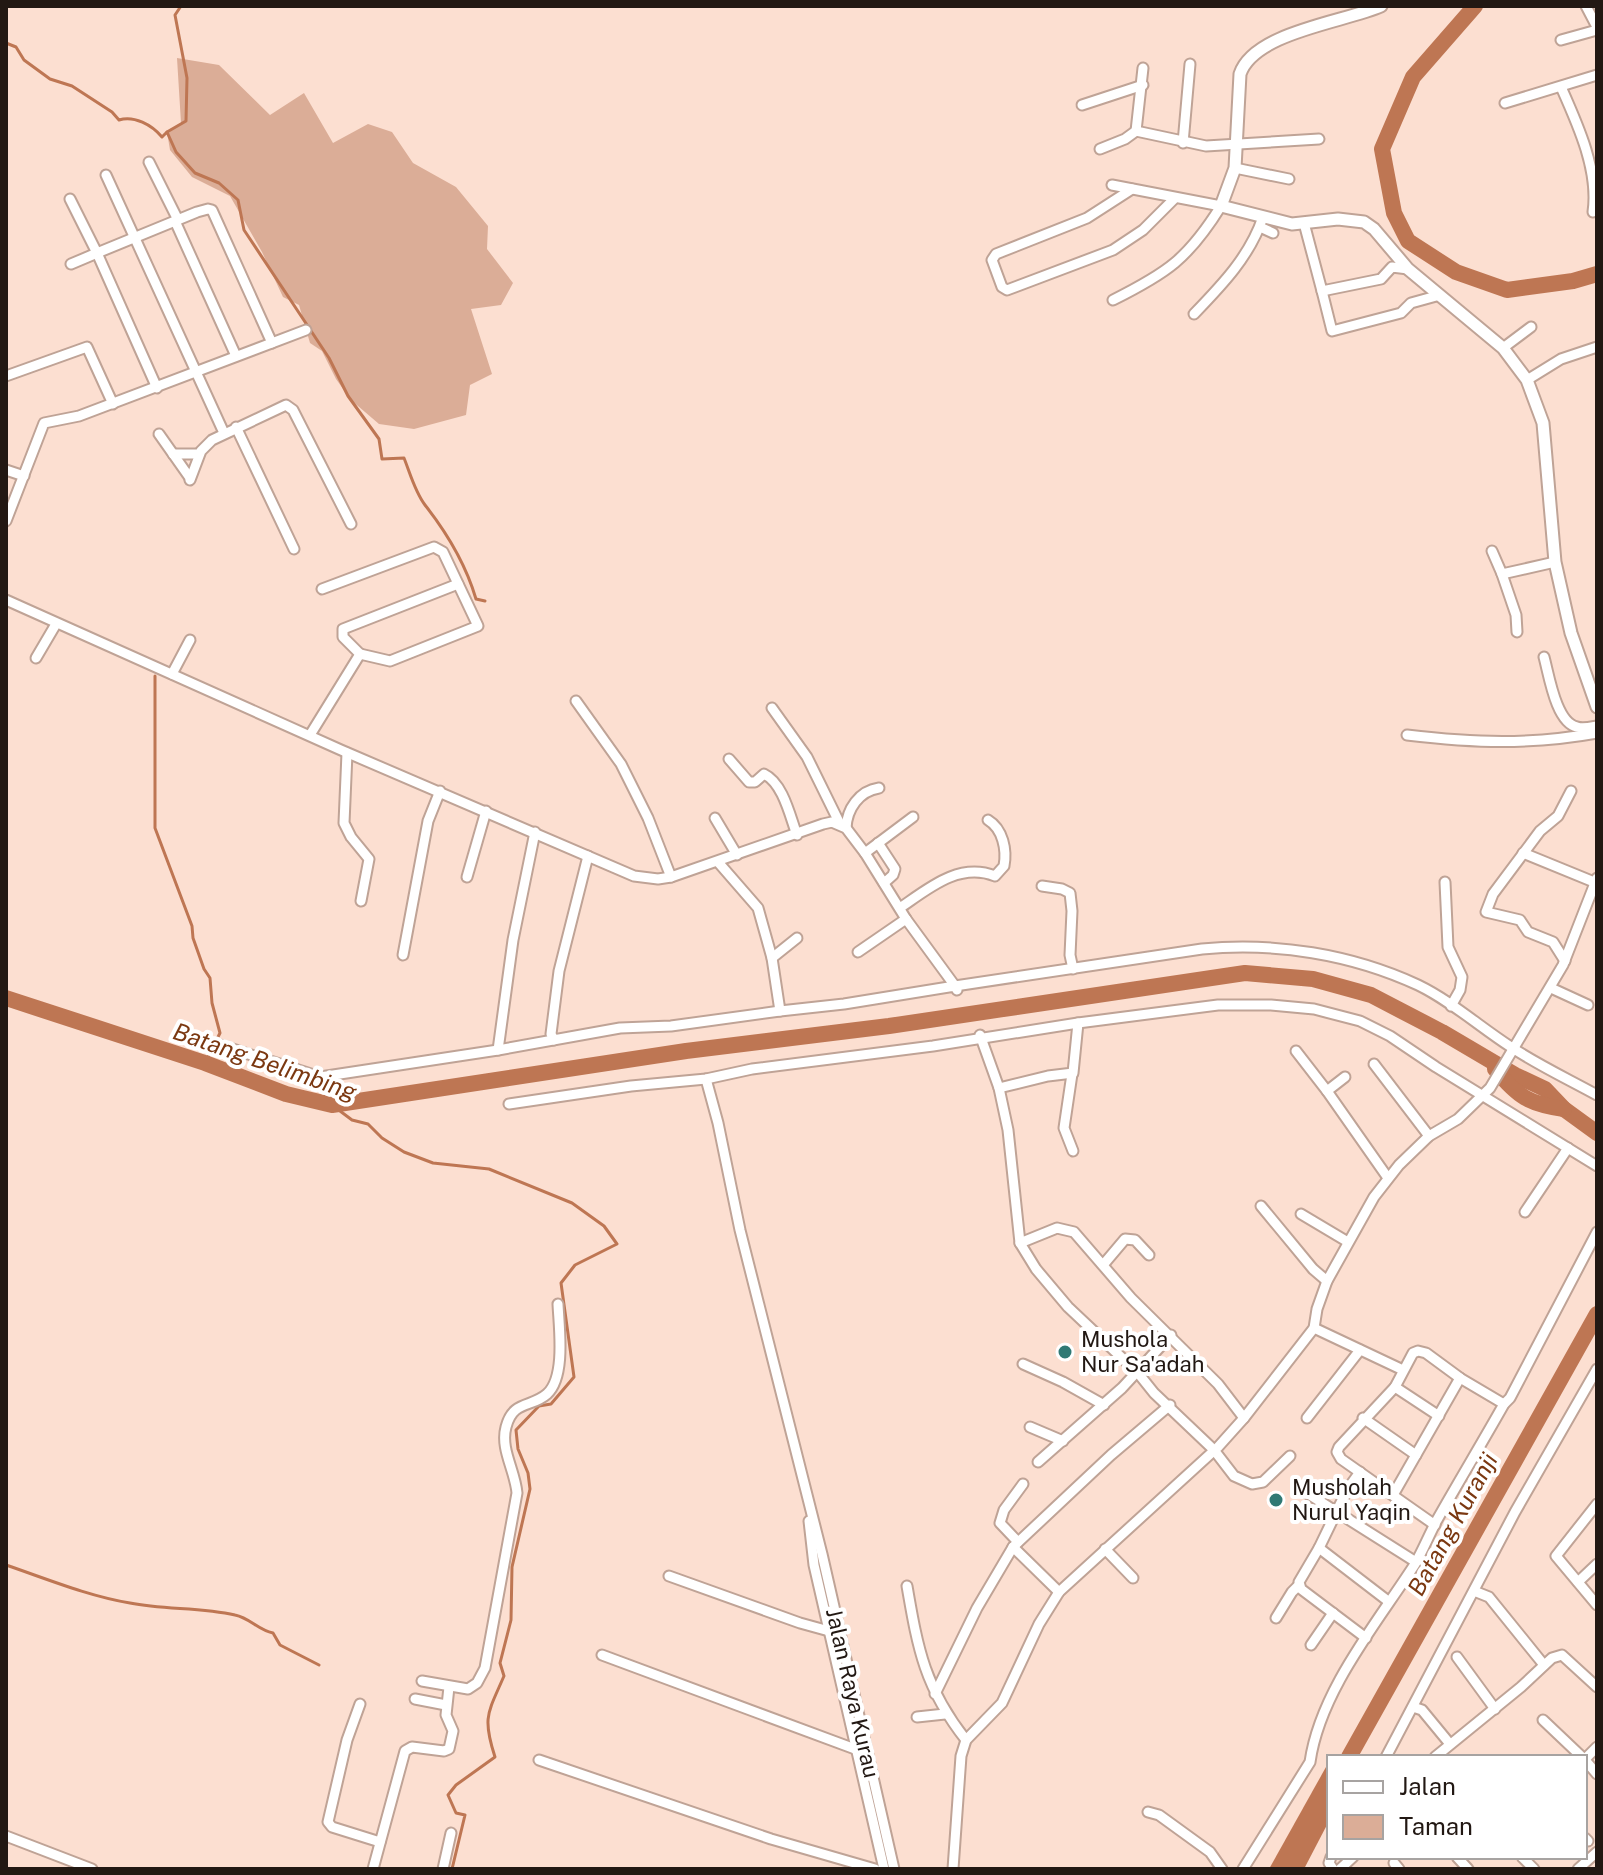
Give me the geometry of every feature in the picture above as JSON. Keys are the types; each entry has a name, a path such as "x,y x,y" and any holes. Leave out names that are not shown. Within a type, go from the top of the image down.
{"street":[{"path":"1113,300 1168,271 1202,237 1221,206 1235,168 1240,74 1246,62 1296,31 1381,6"},
{"path":"1561,40 1597,28 1586,6"},
{"path":"1183,143 1190,64"},
{"path":"1100,149 1136,131 1143,68"},
{"path":"1505,103 1597,75"},
{"path":"1082,105 1143,85"},
{"path":"1561,87 1576,121 1594,187 1593,212"},
{"path":"1136,131 1206,146 1319,139"},
{"path":"149,162 236,356"},
{"path":"1235,168 1289,179"},
{"path":"106,175 224,433"},
{"path":"1112,185 1221,206 1261,222 1292,224 1350,218 1364,222 1374,229 1408,269 1503,348 1527,380 1543,423 1555,562 1571,633 1597,707"},
{"path":"1132,189 1087,218 996,254 992,260 1002,287 1010,289 1113,250 1143,230 1174,199"},
{"path":"70,199 157,388"},
{"path":"71,264 203,209 211,209 272,343"},
{"path":"1261,222 1273,233"},
{"path":"1194,314 1239,262 1261,222"},
{"path":"1304,223 1332,331 1401,313 1411,303 1440,295"},
{"path":"1322,291 1381,279 1392,267 1408,269"},
{"path":"1503,348 1531,327"},
{"path":"6,521 8,508 44,423 79,416 113,404 306,330"},
{"path":"6,376 87,347 113,404"},
{"path":"1527,380 1561,359 1597,347"},
{"path":"159,434 190,479 199,454 206,445 236,427 282,406 290,406 351,524"},
{"path":"236,427 294,549"},
{"path":"173,454 199,454"},
{"path":"6,470 24,476"},
{"path":"322,589 434,547 443,552 478,626 390,661 360,654 343,637 343,629 458,584"},
{"path":"1492,551 1516,615 1517,632"},
{"path":"1502,574 1555,562"},
{"path":"6,600 347,753 634,876 671,877 832,822 843,826"},
{"path":"36,658 56,624"},
{"path":"172,674 190,640"},
{"path":"310,735 360,654"},
{"path":"1544,657 1565,721 1579,728 1597,726"},
{"path":"576,701 621,764 648,818 671,877"},
{"path":"772,708 807,757 843,826 865,853 906,919 956,988"},
{"path":"1407,735 1523,743 1597,733"},
{"path":"347,753 344,823 347,832 369,859 361,901"},
{"path":"729,759 749,782 755,782 764,774 769,776 785,802 797,835"},
{"path":"843,826 856,800 869,790 879,788"},
{"path":"403,955 428,821 440,791"},
{"path":"1565,961 1553,942 1528,932 1520,920 1486,912 1493,894 1540,831 1558,816 1571,791"},
{"path":"467,877 486,811"},
{"path":"865,853 913,817"},
{"path":"715,818 737,855"},
{"path":"900,908 954,875 978,870 995,876 1004,866 1005,851 999,829 988,820"},
{"path":"498,1050 513,940 535,832"},
{"path":"878,843 895,869 884,883"},
{"path":"953,1869 961,1756 966,1740 1002,1703 1034,1633 1059,1592 1214,1450 1244,1418 1314,1328 1327,1281 1374,1197 1429,1136 1458,1119 1486,1092 1551,988 1565,961 1596,880 1523,853"},
{"path":"554,1040 551,1034 559,971 588,856"},
{"path":"718,862 758,908 772,958 780,1011"},
{"path":"1445,882 1448,947 1462,977 1460,990 1451,1006"},
{"path":"1042,886 1070,893 1070,955 1073,969"},
{"path":"858,952 906,919"},
{"path":"772,958 797,938"},
{"path":"220,1045 320,1077 620,1028 671,1026 844,1004 1202,949 1262,946 1306,952 1366,966 1420,986 1511,1051 1597,1095"},
{"path":"1551,988 1588,1005"},
{"path":"509,1104 631,1086 706,1079 752,1069 1078,1023 1218,1005 1271,1005 1314,1009 1360,1021 1486,1092 1597,1166"},
{"path":"1073,1151 1064,1128 1078,1023"},
{"path":"981,1036 999,1088 1008,1130 1020,1243 1036,1269 1068,1307 1214,1450 1234,1476 1252,1484 1267,1479 1290,1456"},
{"path":"1296,1051 1388,1178"},
{"path":"1374,1064 1429,1136"},
{"path":"999,1088 1048,1076 1072,1074"},
{"path":"1327,1091 1345,1077"},
{"path":"706,1079 811,1517 809,1539 884,1869"},
{"path":"1525,1212 1568,1148"},
{"path":"1261,1206 1313,1269 1327,1281"},
{"path":"1301,1214 1348,1242"},
{"path":"1020,1243 1057,1228 1069,1229 1081,1237 1131,1298 1218,1384 1244,1418"},
{"path":"1243,1869 1310,1762 1320,1722 1366,1638 1416,1562 1510,1398 1597,1232"},
{"path":"1103,1265 1127,1239 1135,1240 1149,1255"},
{"path":"422,1681 471,1688 485,1668 517,1493 505,1449 506,1426 517,1407 548,1393 556,1381 560,1345 558,1304"},
{"path":"1314,1328 1403,1370"},
{"path":"1038,1462 1138,1373 1171,1335"},
{"path":"1307,1418 1360,1350"},
{"path":"1435,1525 1341,1459 1337,1452 1363,1418 1395,1387 1413,1353 1421,1350 1504,1404"},
{"path":"1023,1364 1104,1405"},
{"path":"1387,1755 1521,1501 1597,1369"},
{"path":"1393,1495 1460,1378"},
{"path":"1395,1387 1439,1416"},
{"path":"935,1694 977,1608 1016,1544 1111,1455 1170,1405"},
{"path":"1363,1418 1416,1455"},
{"path":"1030,1427 1063,1441"},
{"path":"1276,1618 1299,1585 1300,1578 1360,1472"},
{"path":"1023,1484 1004,1510 1000,1523 1059,1592"},
{"path":"1302,1490 1416,1562"},
{"path":"1597,1504 1556,1555 1597,1605"},
{"name":"Jalan Raya Kurau","path":"811,1517 894,1869"},
{"path":"1319,1548 1388,1601"},
{"path":"1105,1549 1133,1578"},
{"path":"1578,1582 1597,1564"},
{"path":"669,1576 829,1631"},
{"path":"1299,1585 1366,1638"},
{"path":"907,1586 918,1648 935,1694 945,1714 966,1740"},
{"path":"1474,1591 1489,1597 1548,1662"},
{"path":"1311,1645 1333,1613"},
{"path":"602,1655 855,1749"},
{"path":"1437,1755 1548,1662 1562,1655 1597,1687"},
{"path":"1457,1657 1495,1709"},
{"path":"373,1869 405,1751 412,1747 449,1749 453,1731 447,1718 449,1687"},
{"path":"415,1699 446,1705"},
{"path":"360,1704 347,1740 328,1822 332,1827 380,1842"},
{"path":"1413,1707 1422,1710 1450,1744"},
{"path":"917,1717 945,1714"},
{"path":"1543,1720 1580,1755"},
{"path":"539,1760 771,1839 875,1869"},
{"path":"1148,1812 1159,1815 1210,1852 1222,1869"},
{"path":"443,1869 451,1833"},
{"path":"6,1836 92,1869"},
{"path":"1578,1869 1597,1852"}],"green space":[{"path":"177,58 219,65 270,115 304,93 333,143 368,124 392,132 413,163 456,187 488,226 487,249 513,283 501,305 471,309 492,374 470,385 466,415 414,429 379,424 351,400 322,351 310,343 299,305 283,297 230,196 192,177 170,150 167,132 181,123"}],"shaded area":[{"path":"1326,1767 1327,1825 1304,1869 1269,1869"}],"waterway":[{"path":"167,132 186,121 187,78 175,15 181,6"},
{"name":"Batang Kuranji","path":"1475,6 1413,77 1382,149 1394,213 1408,241 1456,272 1507,290 1573,281 1597,274"},
{"path":"6,43 16,47 24,60 50,79 72,86 119,120 142,122 162,137 167,132 176,152 195,173 219,183 238,200 244,230 329,358 348,396 379,439 382,459 404,458 418,494 448,538 476,599 485,601"},
{"path":"155,676 155,828 192,926 204,969 210,978 212,1003 220,1033 205,1063"},
{"path":"6,998 205,1063 286,1094 332,1105 686,1051 889,1026 1245,973 1313,979 1371,995 1545,1089 1564,1109 1597,1133"},
{"path":"1495,1069 1525,1098 1564,1109"},
{"name":"Batang Belimbing","path":"332,1105 352,1120 368,1124 382,1138 404,1152 433,1163 489,1169 572,1203 604,1226 617,1244 575,1265 561,1283 574,1377 551,1404 539,1406 516,1430 518,1449 528,1473 530,1489 512,1567 511,1620 500,1663 504,1676 489,1715 489,1733 495,1757 456,1785 448,1795 456,1813 465,1815 452,1869"},
{"name":"Batang Kuranji","path":"1350,1755 1597,1314"},
{"path":"6,1565 114,1600 222,1612 240,1617 273,1633 280,1645 319,1665"}],"place":[{"name":"Mushola Nur Sa'adah","path":"1065,1352"},
{"name":"Musholah Nurul Yaqin","path":"1276,1500"}]}
